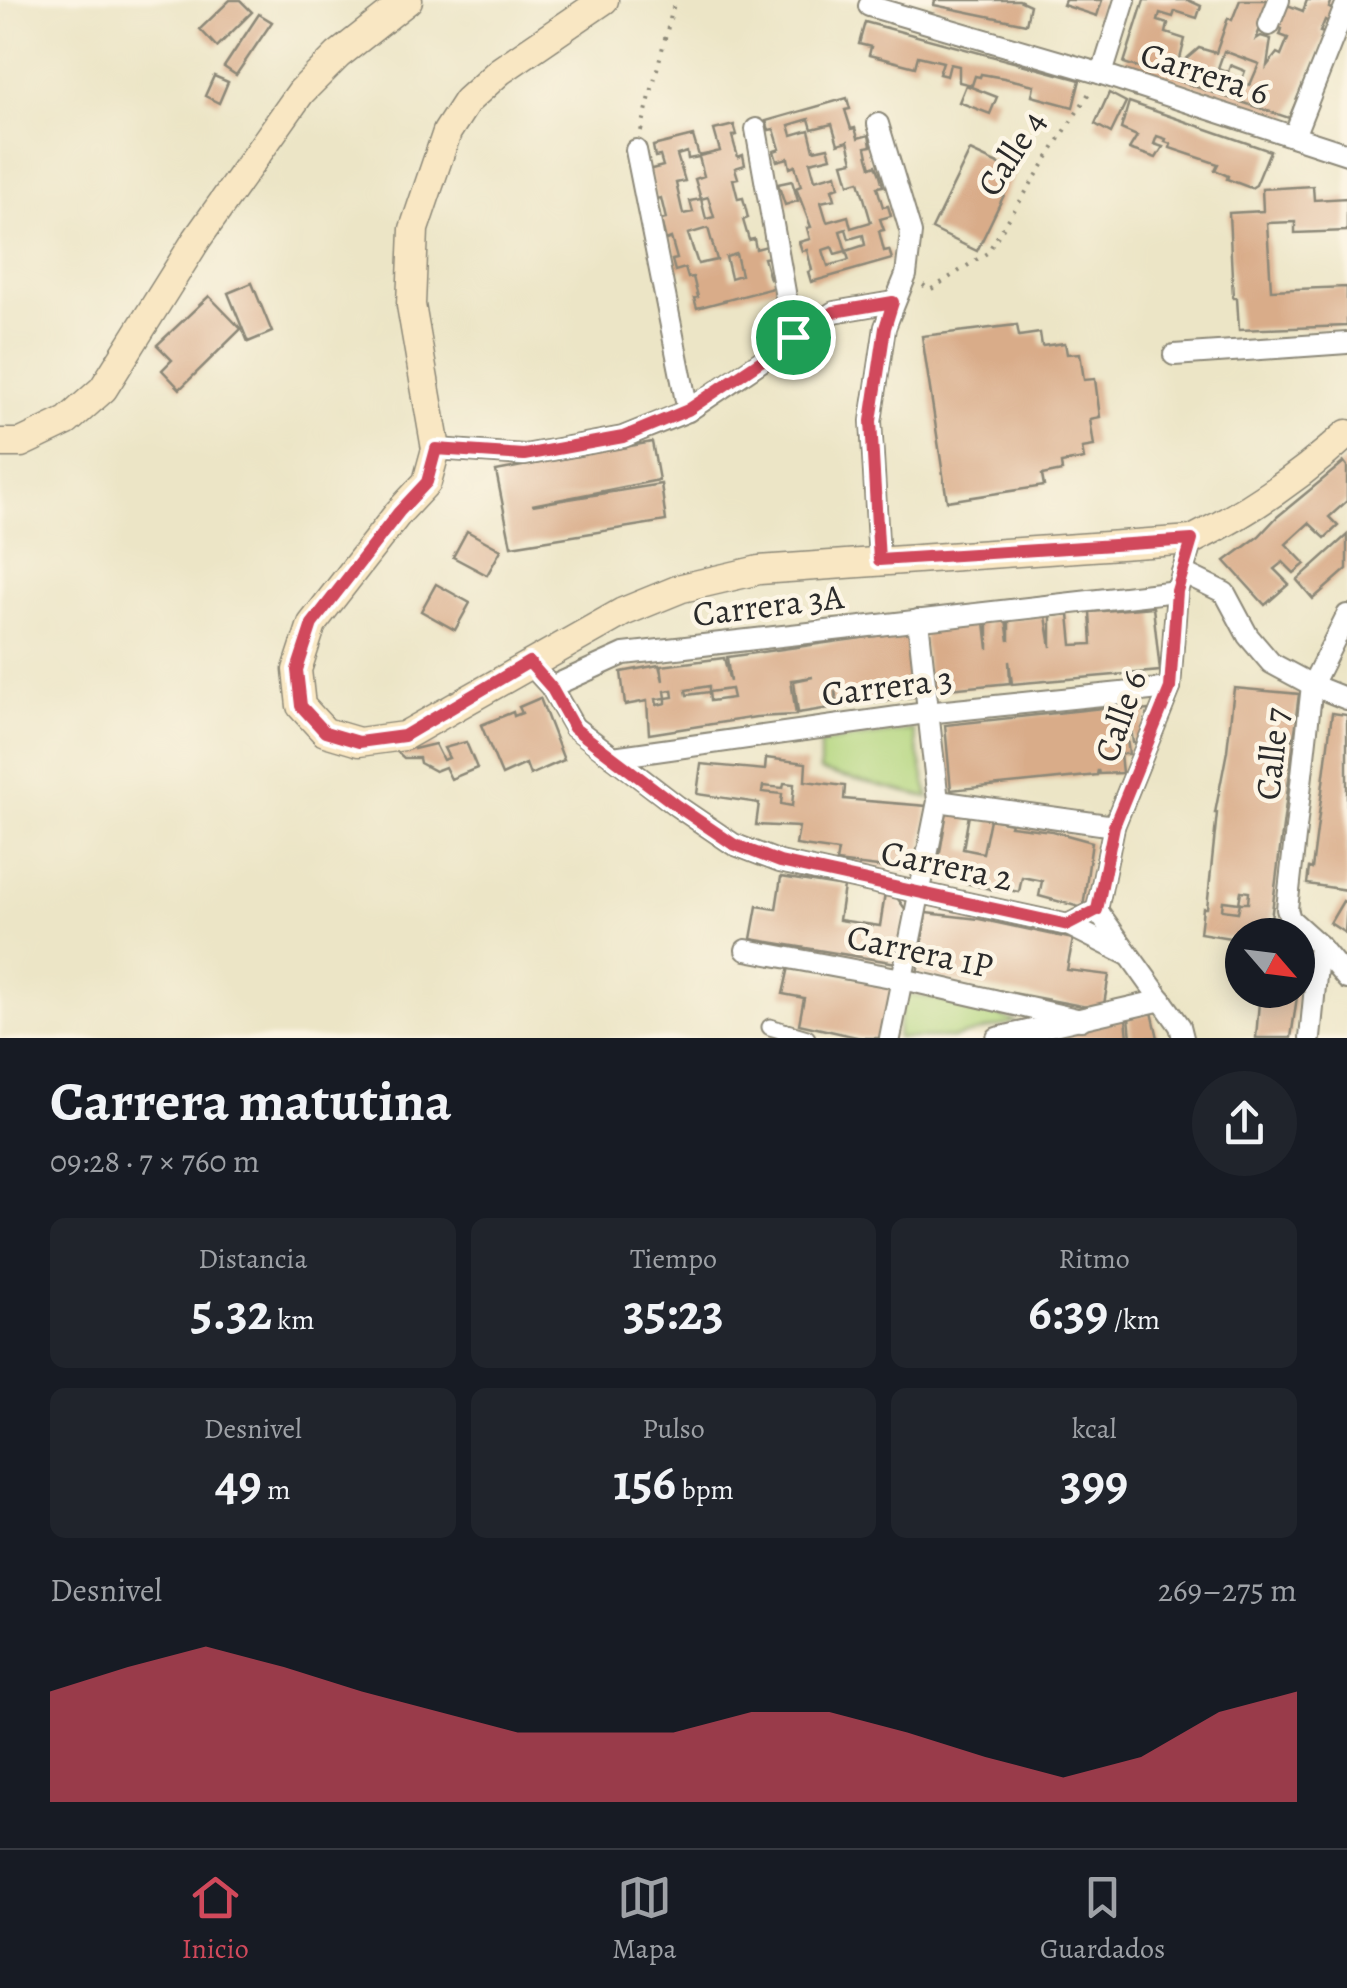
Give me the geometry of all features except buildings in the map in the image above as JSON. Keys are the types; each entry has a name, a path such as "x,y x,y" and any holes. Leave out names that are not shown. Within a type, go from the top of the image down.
{"main road":[{"path":"0,442 21,443 68,422 102,389 197,239 301,92 338,55 408,0"},
{"path":"604,0 500,71 467,101 447,132 424,190 414,229 411,305 436,449 427,482 312,624 297,670 301,706 325,732 359,742 404,736 622,612 682,588 758,570 1192,540 1239,517 1314,465 1347,434"}],"street":[{"path":"1102,74 1124,0"},
{"path":"1269,25 1279,0"},
{"path":"1294,136 1347,2"},
{"name":"Carrera 6","path":"869,6 1102,74 1347,154"},
{"path":"878,124 911,234 906,275 885,328 871,421 879,560"},
{"path":"756,129 793,337"},
{"path":"636,150 688,410"},
{"path":"436,449 524,455 623,437 688,410 834,312 893,302"},
{"path":"1174,354 1347,343"},
{"name":"Calle 6","path":"1097,910 1114,826 1170,688 1179,582 1192,540"},
{"path":"1179,582 1225,593 1248,636 1271,663 1347,699"},
{"name":"Carrera 3A","path":"551,687 624,654 918,620 1179,582"},
{"name":"Calle 7","path":"1319,945 1290,920 1287,909 1312,685 1347,614"},
{"path":"890,1038 938,801 918,620"},
{"name":"Carrera 2","path":"529,662 551,687 574,728 733,844 780,862 1068,925 1132,957"},
{"name":"Carrera 3","path":"613,757 926,713 1170,688"},
{"path":"938,801 1114,826"},
{"path":"1068,925 1097,910 1180,1026 1183,1038"},
{"path":"1319,945 1347,979"},
{"path":"1310,1038 1319,945"},
{"name":"Carrera 1P","path":"746,950 902,979 1081,1020"},
{"path":"997,1038 1162,1000"},
{"path":"770,1027 807,1038"}],"path":[{"path":"636,150 675,0"},
{"name":"Calle 4","path":"906,275 930,290 986,253 1102,74"}],"green space":[{"path":"913,730 929,798 820,771 820,743"},
{"path":"903,993 973,1005 1016,1022 953,1038 897,1038"}],"route":[{"path":"893,302 885,328 871,421 879,560 1192,540 1177,591 1170,688 1114,826 1097,910 1068,925 780,862 733,844 574,728 551,687 529,662 404,736 359,742 325,732 301,706 297,670 312,624 427,482 436,449 524,455 623,437 688,410 793,337 834,312 893,302"}]}
